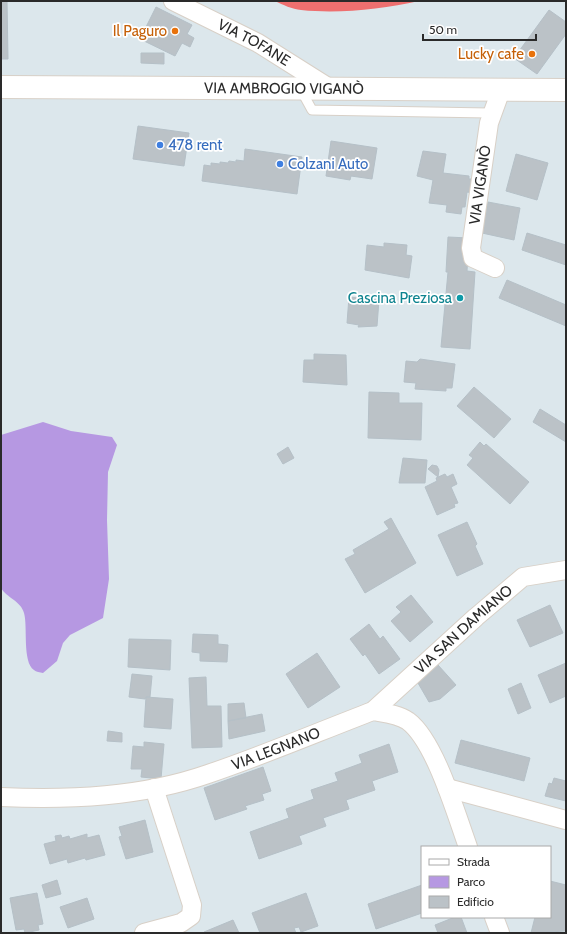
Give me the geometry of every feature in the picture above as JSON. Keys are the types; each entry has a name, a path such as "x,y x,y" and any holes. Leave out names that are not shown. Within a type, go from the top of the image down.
{"main road":[{"name":"VIA AMBROGIO VIGANÒ","path":"1,87 566,90"}],"street":[{"name":"VIA TOFANE","path":"173,1 258,43 331,89"},
{"name":"VIA VIGANÒ","path":"496,268 473,258 471,248 489,123 502,90"},
{"name":"VIA SAN DAMIANO","path":"373,711 523,576 566,570"},
{"path":"373,711 407,720 419,731 447,788 468,846"},
{"name":"VIA LEGNANO","path":"1,797 34,799 103,796 154,788 207,775 373,711"},
{"path":"144,933 181,923 191,916 192,905 154,788"},
{"path":"447,788 566,820"},
{"path":"494,918 500,933"}],"lane":[{"path":"300,89 312,110 489,113 502,90"}],"green space":[{"path":"43,422 71,431 112,437 117,445 108,472 107,520 109,579 103,618 70,635 63,643 57,661 43,673 34,670 30,666 28,660 24,613 20,605 1,588 1,435"}],"shaded area":[{"path":"275,1 419,1 346,11 316,11 288,7"}],"building":[{"path":"1,1 7,1 8,59 1,59"},
{"path":"156,7 192,25 187,34 194,38 190,47 182,43 175,56 140,39"},
{"path":"549,10 566,22 566,34 537,74 514,58"},
{"path":"141,53 164,53 164,64 141,63"},
{"path":"138,126 189,133 184,166 133,159"},
{"path":"331,141 377,148 372,179 351,176 350,180 326,176"},
{"path":"245,149 302,157 297,194 202,181 204,165 211,166 211,163 220,164 220,162 236,162 236,160 244,161"},
{"path":"423,151 446,154 443,173 469,176 469,179 475,179 473,193 467,192 465,207 462,207 461,214 446,212 447,205 429,203 433,180 417,176"},
{"path":"516,154 548,163 537,200 506,191"},
{"path":"488,202 520,208 514,240 482,233"},
{"path":"527,233 566,245 566,265 522,250"},
{"name":"Cascina Preziosa","path":"448,237 469,238 467,271 475,272 470,349 441,347 448,272 446,272"},
{"path":"384,243 407,245 406,255 412,256 409,278 365,270 367,245 384,247"},
{"path":"507,280 566,305 566,326 499,298"},
{"path":"349,297 379,300 377,326 358,327 359,325 347,323"},
{"path":"314,354 346,355 347,385 303,382 304,360 314,360"},
{"path":"420,359 455,364 452,388 446,388 446,391 415,389 416,383 404,382 406,361 417,362"},
{"path":"474,387 511,419 494,438 457,406"},
{"path":"369,392 399,393 399,403 422,403 421,440 368,438"},
{"path":"540,409 566,425 566,442 533,422"},
{"path":"480,442 484,446 486,444 529,482 510,504 467,465 473,458 469,455"},
{"path":"288,447 294,458 283,464 277,454"},
{"path":"403,458 427,460 425,483 399,483"},
{"path":"432,465 437,466 439,470 438,477 428,469"},
{"path":"445,474 447,477 453,474 457,484 451,487 458,503 454,504 455,507 437,515 425,487 437,481 436,478"},
{"path":"391,518 416,563 365,593 345,559 355,554 353,550 389,529 384,522"},
{"path":"467,522 477,544 475,546 483,564 457,576 438,535"},
{"path":"411,595 433,622 410,642 391,621 401,612 396,607"},
{"path":"550,605 563,633 530,647 517,620"},
{"path":"369,624 380,639 383,636 400,659 379,674 365,654 363,656 350,639"},
{"path":"193,634 218,635 218,644 228,645 227,662 200,661 200,653 192,652"},
{"path":"129,639 171,640 170,670 128,667"},
{"path":"317,653 340,687 308,708 286,674"},
{"path":"566,663 566,696 550,703 538,675"},
{"path":"438,665 456,685 440,699 429,702 418,683"},
{"path":"132,674 152,676 150,697 146,697 145,699 129,697"},
{"path":"206,677 207,706 221,706 222,747 192,748 189,678"},
{"path":"521,683 531,708 518,714 508,689"},
{"path":"146,697 173,699 171,729 144,727"},
{"path":"244,703 246,718 228,721 228,704"},
{"path":"262,714 265,731 229,739 228,721"},
{"path":"108,731 122,733 122,742 107,741"},
{"path":"461,740 530,758 524,781 455,763"},
{"path":"144,742 164,744 161,779 141,777 142,769 131,769 133,746 144,747"},
{"path":"389,744 398,772 372,781 375,790 346,800 349,809 323,818 326,826 299,836 302,844 259,859 250,832 289,818 286,809 314,799 311,790 338,781 335,773 362,763 359,755"},
{"path":"263,767 271,791 262,794 264,800 245,806 247,809 215,820 204,788"},
{"path":"554,778 566,781 566,801 545,796 549,783 552,784"},
{"path":"145,820 153,852 126,859 119,837 122,836 119,827"},
{"path":"87,834 87,838 99,835 105,855 86,860 85,858 68,863 67,859 50,864 44,844 56,841 55,836 61,835 62,838 69,836 70,839"},
{"path":"57,880 61,894 46,898 42,885"},
{"path":"551,881 566,885 566,931 531,933 535,918 551,918"},
{"path":"421,885 421,913 376,929 368,904"},
{"path":"37,893 43,924 38,925 39,930 25,933 24,929 16,930 10,898"},
{"path":"306,893 318,926 301,932 299,927 294,928 296,933 260,933 252,913"},
{"path":"87,898 94,919 68,928 60,907"},
{"path":"452,918 461,918 467,933 438,933 435,925"},
{"path":"233,920 239,933 204,933 204,932"}],"place":[{"name":"Il Paguro","path":"175,31"},
{"name":"Lucky cafe","path":"532,54"},
{"name":"478 rent","path":"160,145"},
{"name":"Colzani Auto","path":"280,164"},
{"name":"Cascina Preziosa","path":"460,298"}]}
